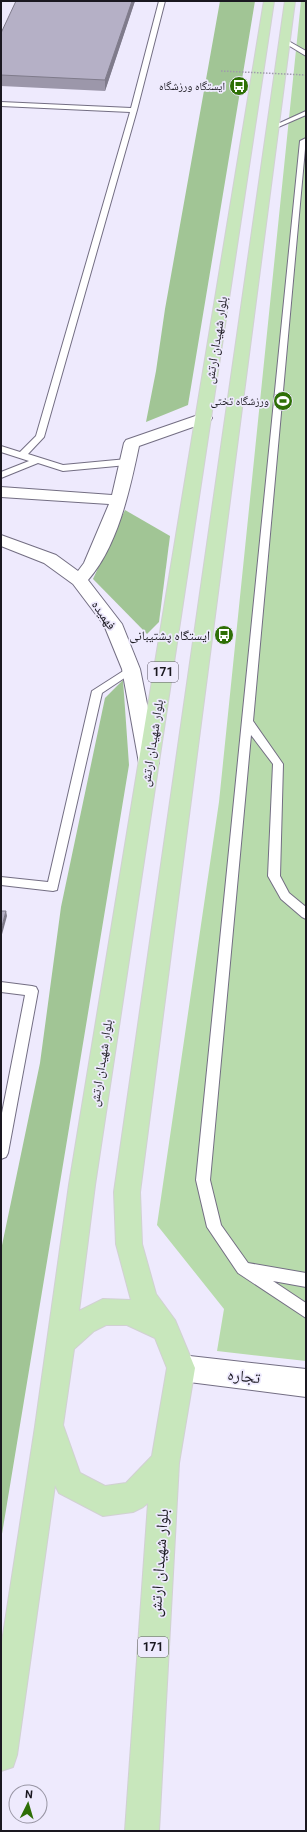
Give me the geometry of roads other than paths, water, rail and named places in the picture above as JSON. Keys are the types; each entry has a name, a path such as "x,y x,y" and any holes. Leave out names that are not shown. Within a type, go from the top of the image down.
{"main road":[{"name":"بلوار شهیدان ارتش","path":"49,1425 82,1185 269,1"},
{"name":"بلوار شهیدان ارتش","path":"142,1831 165,1463 181,1368 165,1329 144,1300 129,1244 127,1192 274,127 290,1"},
{"path":"79,580 92,565 119,500 132,443 204,418"},
{"path":"1,492 119,500"},
{"name":"فهمیده","path":"1,540 50,559 79,580 113,624 131,669 148,763"},
{"path":"61,1343 84,1322 103,1312 130,1312 165,1329"},
{"name":"تجاره","path":"181,1368 306,1383"},
{"path":"49,1425 69,1483 103,1501 133,1497 165,1463"},
{"path":"1,1755 49,1425"}],"lane":[{"path":"22,455 40,437 134,110 162,1"},
{"path":"285,41 306,54"},
{"path":"1,104 134,110"},
{"path":"274,127 306,113"},
{"path":"306,140 303,141 203,1180 214,1227 243,1268 306,1311"},
{"path":"1,449 36,461 63,468 127,462"},
{"path":"1,475 36,461"},
{"path":"1,882 53,887 97,691 131,669"},
{"path":"247,721 278,764 274,876 285,896 306,914"},
{"path":"1,987 32,991 1,1154"},
{"path":"243,1268 306,1280"}],"place":[{"name":"ایستگاه ورزشگاه","path":"239,86"},
{"name":"ورزشگاه تختی","path":"283,401"},
{"name":"ایستگاه پشتیبانی","path":"224,635"}]}
